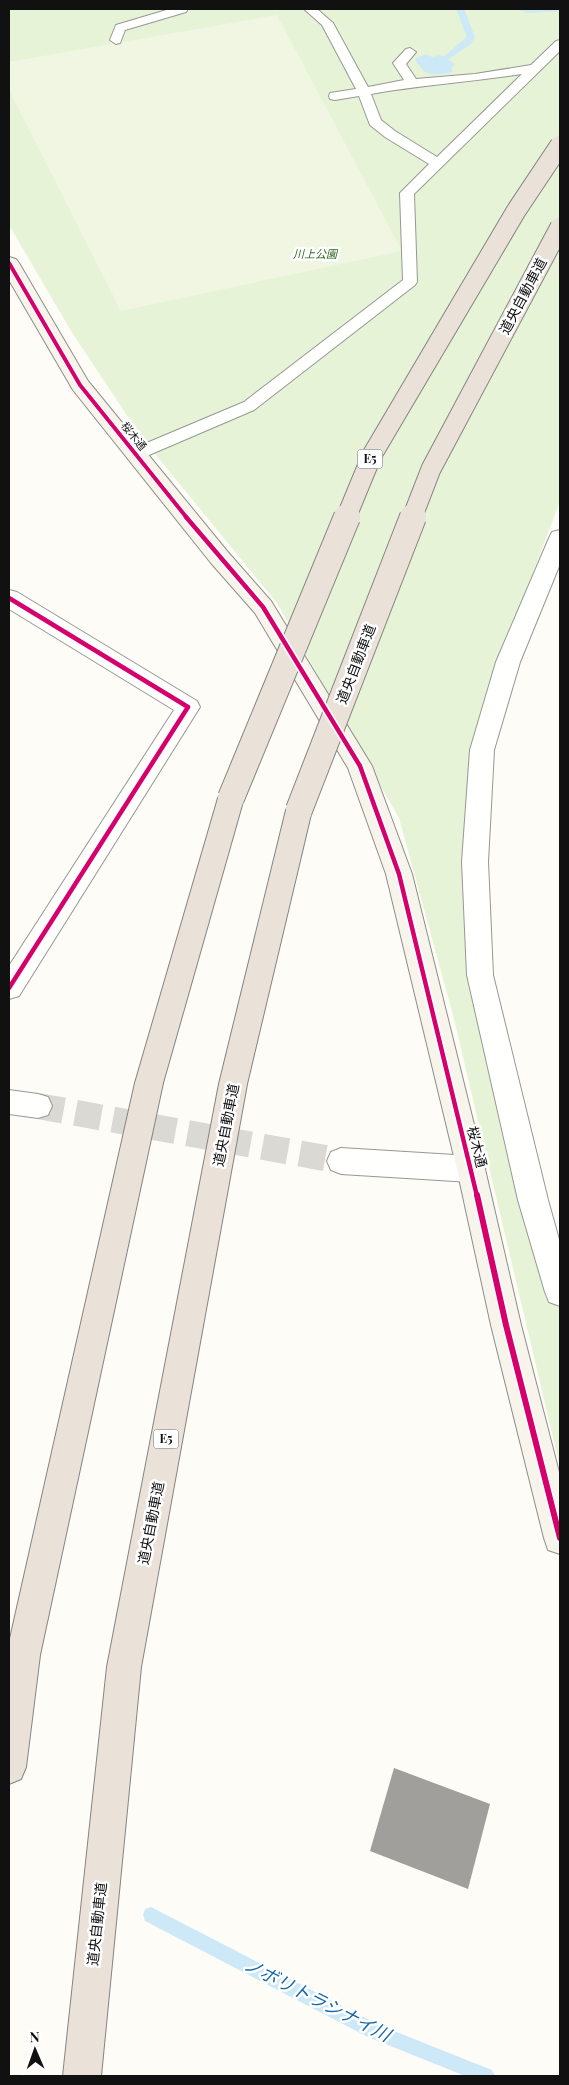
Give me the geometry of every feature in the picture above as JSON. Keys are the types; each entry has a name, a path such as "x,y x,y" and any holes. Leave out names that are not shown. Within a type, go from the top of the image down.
{"highway":[{"name":"E5","path":"9,1767 23,1655 149,1084 231,798 372,455 516,211 560,145"},
{"name":"道央自動車道","path":"82,2076 124,1667 233,1084 299,810 431,469 560,227"}],"street":[{"name":"桜木通","path":"9,264 80,385 219,557 263,607 360,766 399,874 471,1169 506,1325 560,1538"},
{"path":"560,538 508,662 482,750 475,862 480,975 532,1200 560,1292"},
{"path":"9,598 188,707 9,988"},
{"path":"9,1102 38,1106"},
{"path":"341,1161 471,1169"}],"lane":[{"path":"116,40 120,28 182,9"},
{"path":"310,9 327,23 364,91 375,122 390,134 438,163"},
{"path":"136,454 249,406 410,282 407,193 560,44"},
{"path":"410,52 399,63 412,83"},
{"path":"335,96 412,83 475,78 535,68"}],"green space":[{"name":"川上公園","path":"9,9 560,9 560,501 523,599 471,845 482,1045 534,1185 560,1296 560,1467 453,1015 399,818 277,603 142,438 71,331 9,225"},
{"path":"277,15 402,251 121,311 9,90 9,62"}],"water":[{"path":"426,54 432,57 440,55 455,64 451,68 453,72 426,73 415,59"}],"building":[{"path":"394,1768 490,1804 468,1889 370,1851"}],"waterway":[{"path":"446,59 468,42 471,37 460,9"},
{"path":"520,9 528,11 560,9"},
{"name":"ノボリトラシナイ川","path":"151,1915 374,2031 486,2076"}],"tunnel":[{"path":"38,1106 341,1161"}],"cycle path":[{"path":"9,263 80,385 219,557 263,607 360,766 399,874 471,1169 506,1325 560,1538"},
{"path":"9,598 188,707 9,988"}]}
